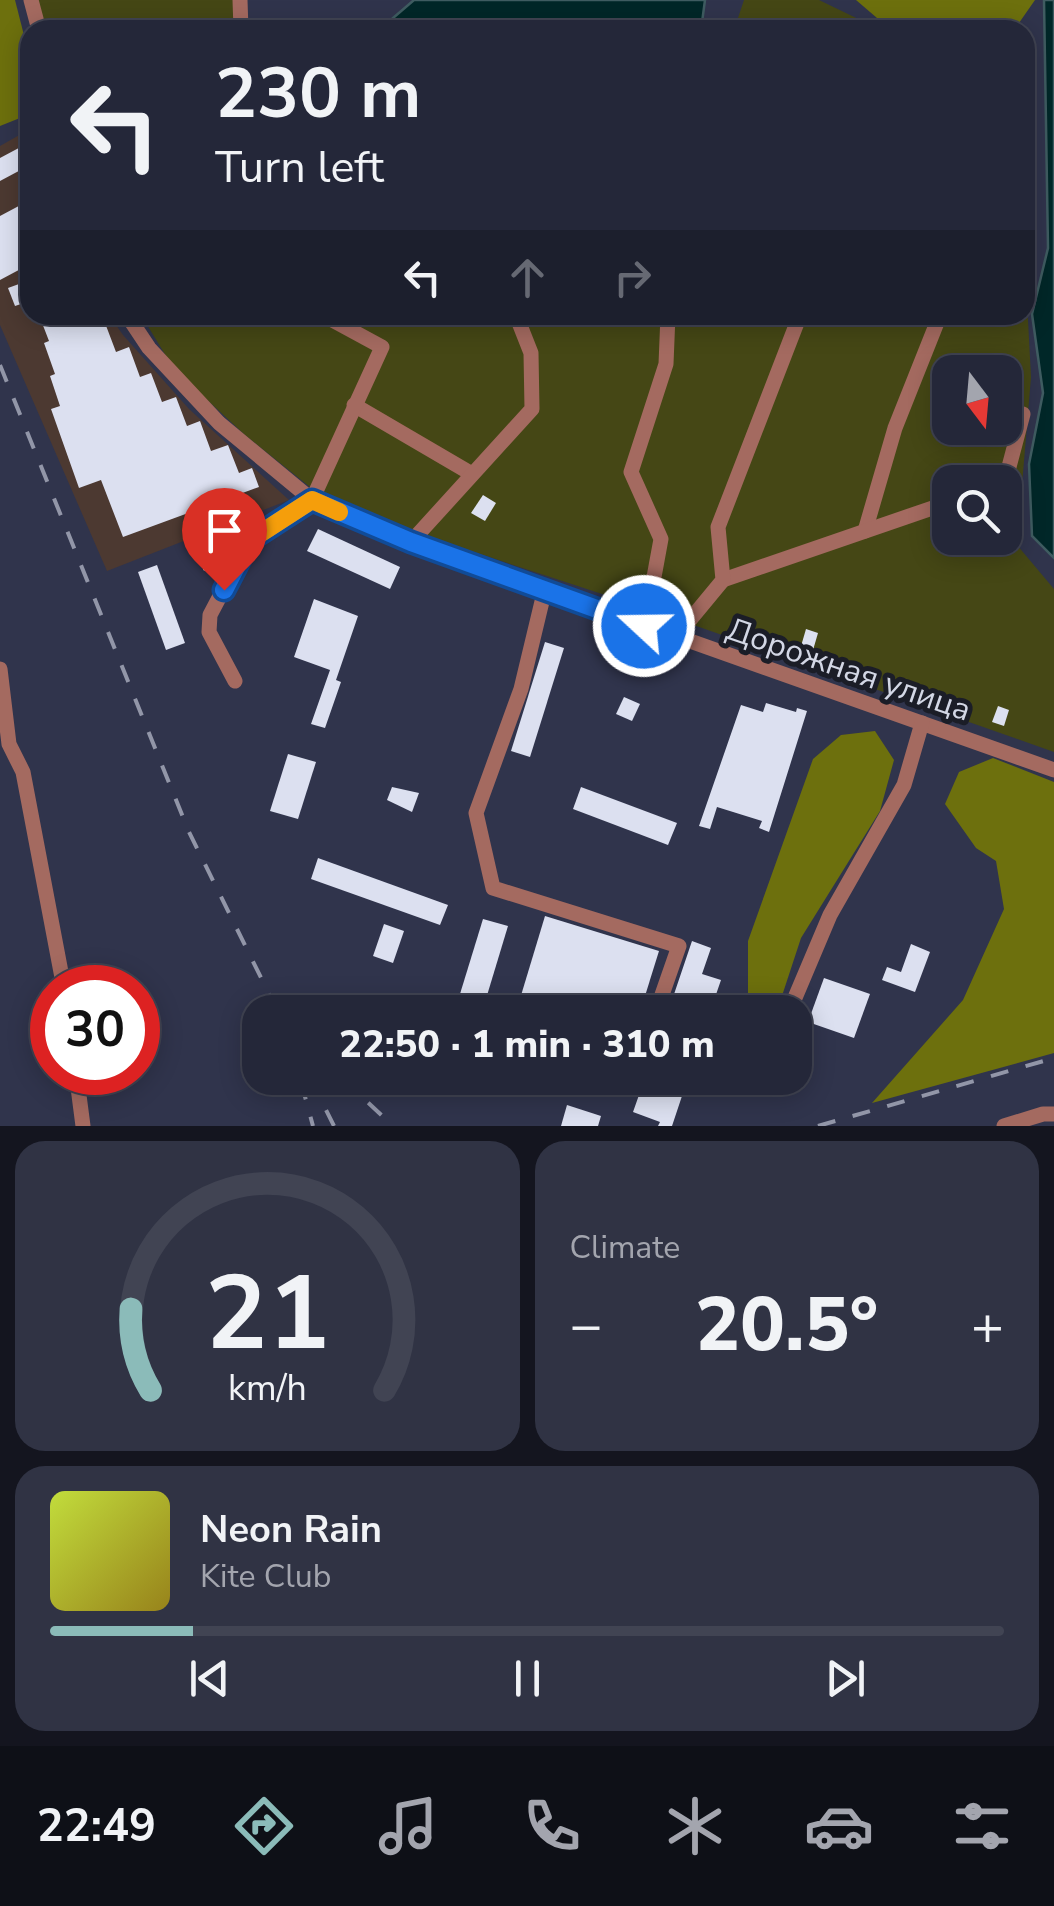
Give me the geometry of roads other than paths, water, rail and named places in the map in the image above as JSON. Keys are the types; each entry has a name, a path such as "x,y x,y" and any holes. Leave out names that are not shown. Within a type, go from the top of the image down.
{"street":[{"name":"Дорожная улица","path":"134,325 149,348 218,424 312,500 411,542 1054,770"},
{"path":"235,681 209,632 210,615 250,540 312,500 382,347 341,325"},
{"path":"411,542 532,409 530,353 520,325"},
{"path":"644,626 661,539 631,472 666,364 668,325"},
{"path":"723,580 718,526 796,325"},
{"path":"865,531 896,428 936,325"},
{"path":"354,405 472,474"},
{"path":"1010,465 1024,414"},
{"path":"675,638 723,580 932,508"},
{"path":"546,588 520,690 476,813 493,888 679,946 662,995"},
{"path":"0,669 9,744 23,772 60,965"},
{"path":"796,995 830,916 904,785 922,723"},
{"path":"79,1095 84,1126"},
{"path":"1004,1126 1054,1114"}],"railway":[{"path":"0,365 189,832 270,995"},
{"path":"818,1126 1054,1058"},
{"path":"305,1095 313,1126"},
{"path":"318,1095 334,1126"},
{"path":"360,1095 393,1126"}]}
